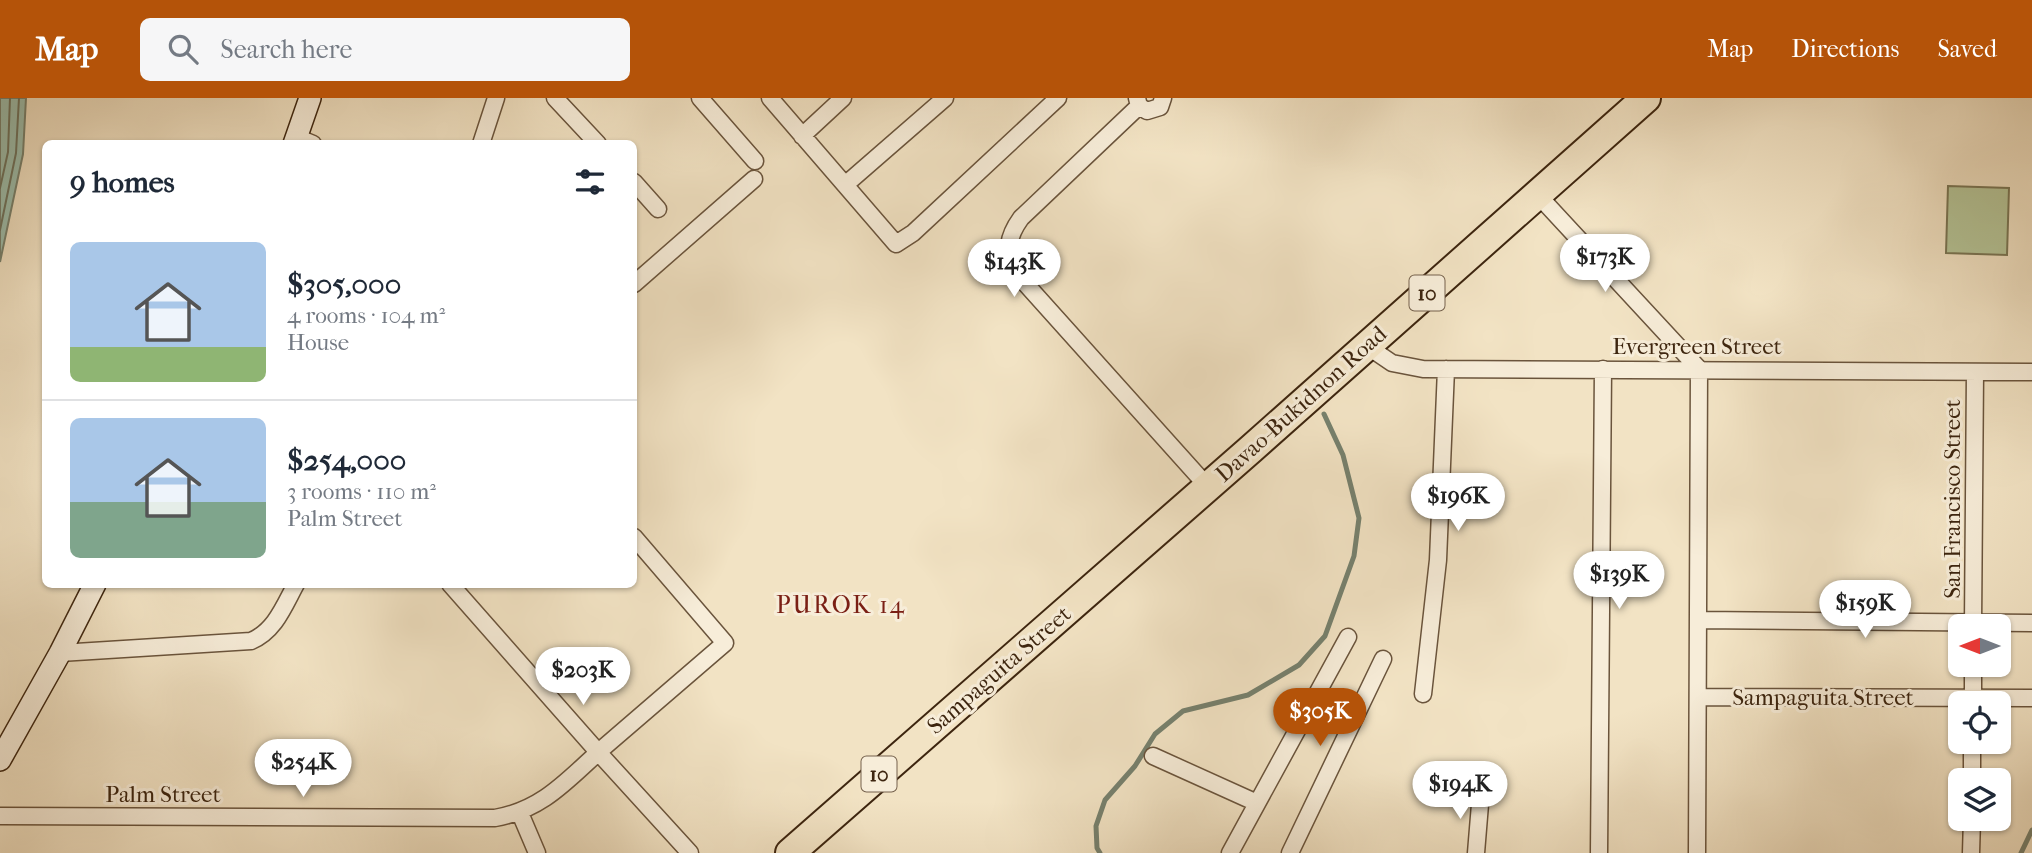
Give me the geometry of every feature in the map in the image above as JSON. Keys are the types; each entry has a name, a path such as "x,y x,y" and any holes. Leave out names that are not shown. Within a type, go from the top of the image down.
{"highway":[{"name":"Davao-Bukidnon Road","path":"1208,487 1646,98"},
{"name":"Sampaguita Street","path":"790,853 1208,487"}],"street":[{"path":"301,140 310,98"},
{"path":"482,140 496,98"},
{"path":"555,98 594,140"},
{"path":"700,98 755,161"},
{"path":"769,98 896,244 913,233 1058,98"},
{"path":"802,136 843,98"},
{"path":"845,185 945,98"},
{"path":"1163,98 1156,110 1147,111 1138,102 1021,218 1008,240 1010,263 1208,487"},
{"path":"637,281 754,179"},
{"path":"637,185 658,208"},
{"path":"1537,194 1699,369 1697,853"},
{"name":"Evergreen Street","path":"1367,346 1392,363 1406,367 1447,369 2032,372"},
{"path":"1423,694 1438,560 1447,369"},
{"path":"1599,853 1603,369"},
{"name":"San Francisco Street","path":"1973,614 1975,372"},
{"name":"Palm Street","path":"0,816 495,818 520,813 564,785 598,752 725,643 637,540"},
{"path":"0,760 93,588"},
{"path":"60,653 251,641 270,628 294,588"},
{"path":"454,588 690,853"},
{"path":"1698,620 1948,625"},
{"path":"2011,624 2032,623"},
{"path":"1230,853 1348,637"},
{"path":"1290,853 1383,659"},
{"name":"Sampaguita Street","path":"1698,697 1948,700"},
{"name":"Sampaguita Street","path":"2011,699 2032,698"},
{"path":"1153,756 1257,803"},
{"path":"1476,853 1481,792"},
{"path":"520,813 537,853"},
{"path":"1971,853 1972,831"}],"shaded area":[{"path":"1948,186 2009,188 2007,255 1946,253"}],"water":[{"path":"0,98 26,98 23,154 0,262"}],"waterway":[{"path":"1100,853 1097,848 1096,826 1105,800 1135,766 1155,734 1183,711 1248,695 1299,665 1325,636 1354,556 1359,518 1343,455 1324,414"},
{"path":"2021,853 2032,830"}],"district":[{"name":"PUROK 14","path":"841,605"}]}
